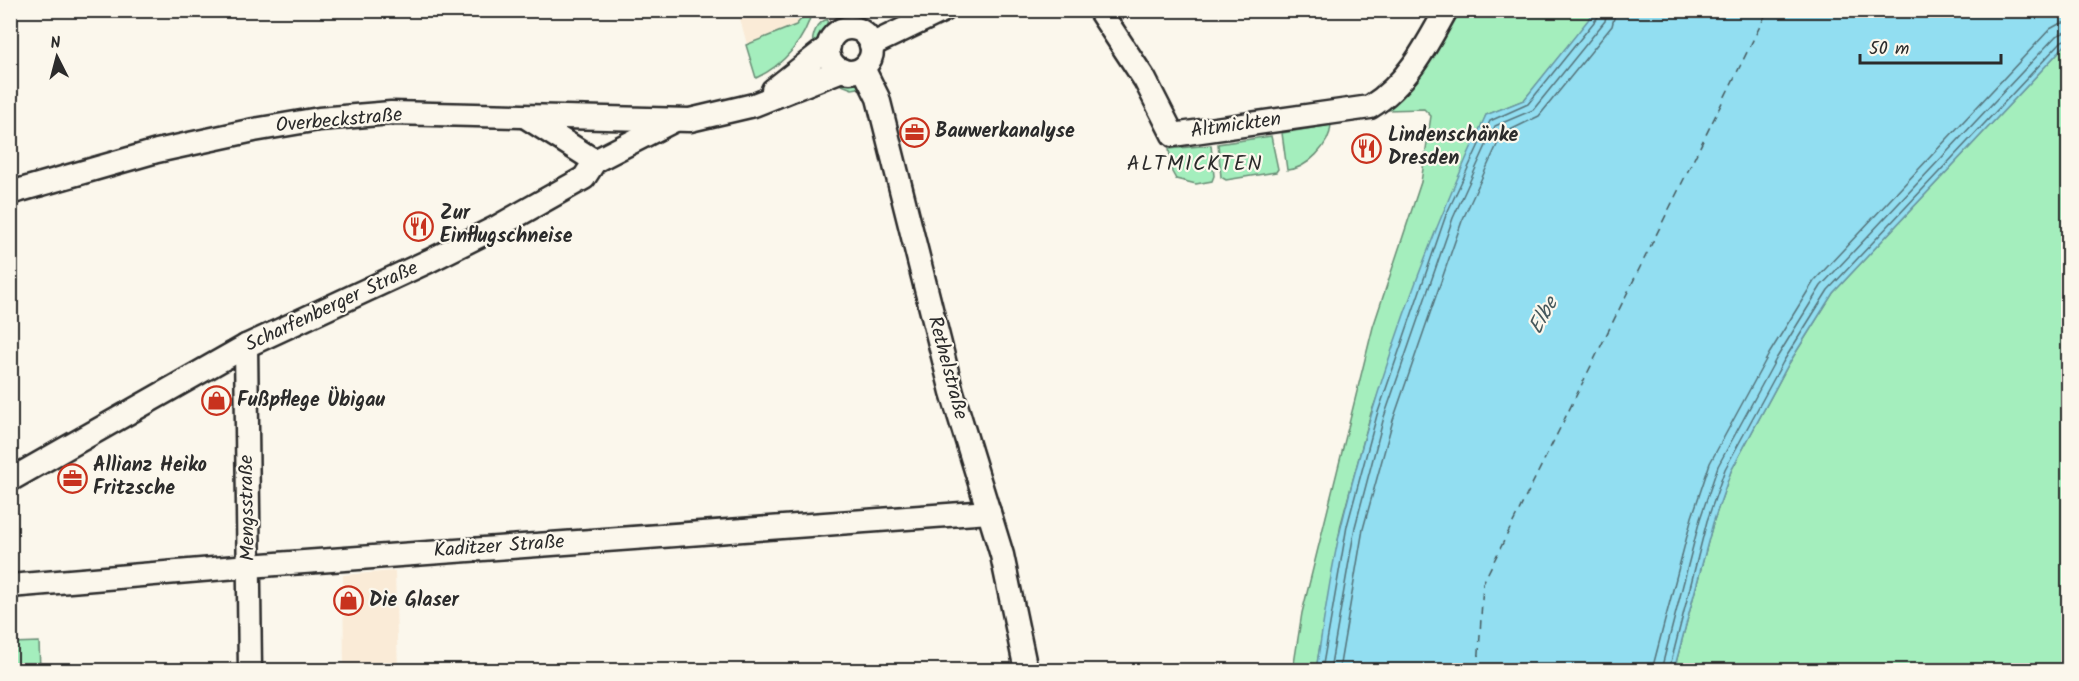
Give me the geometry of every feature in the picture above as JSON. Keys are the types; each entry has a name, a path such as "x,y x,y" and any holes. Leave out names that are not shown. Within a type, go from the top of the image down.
{"street":[{"path":"837,10 831,60 852,69 871,58 862,29"},
{"path":"832,40 847,29 862,29 944,10"},
{"name":"Altmickten","path":"1100,10 1144,80 1173,135 1370,108 1389,95 1417,60 1446,10"},
{"name":"Scharfenberger Straße","path":"754,105 832,40"},
{"name":"Scharfenberger Straße","path":"10,480 246,346 497,227 584,178 596,161 675,121 723,114 754,105 852,69"},
{"name":"Rethelstraße","path":"852,69 878,99 952,392 1002,555 1026,670"},
{"name":"Overbeckstraße","path":"10,193 157,151 254,130 319,119 391,113 675,121"},
{"path":"525,117 596,161"},
{"name":"Mengsstraße","path":"246,346 250,670"},
{"name":"Kaditzer Straße","path":"10,586 249,566 989,512"}],"shaded area":[{"path":"738,11 812,11 809,23 796,45 768,73 756,78"},
{"path":"395,571 398,670 344,670 343,575"}],"green space":[{"path":"809,10 812,11 809,22 799,42 776,66 756,78 746,45 796,25"},
{"path":"1461,11 1596,11 1524,100 1486,115 1371,413 1341,524 1316,670 1293,670 1302,613 1373,327 1421,182 1431,116 1424,109 1386,110 1385,106 1413,81"},
{"path":"828,19 823,39 813,47 816,30"},
{"path":"2068,42 2068,670 1674,670 1713,523 1731,471 1788,365 1833,293"},
{"path":"847,77 864,87 852,89 834,82"},
{"path":"1331,125 1327,140 1316,155 1295,169 1287,170 1282,133"},
{"path":"1271,136 1278,169 1276,172 1226,180 1221,177 1218,144"},
{"path":"1211,145 1214,176 1212,181 1196,184 1176,179 1172,172 1169,149"},
{"path":"39,642 40,670 11,670 11,643"}],"water":[{"name":"Elbe","path":"1596,10 2068,11 2068,42 1833,293 1788,365 1731,471 1713,523 1674,670 1316,670 1334,559 1370,418 1404,315 1464,164 1486,115 1524,100"}],"ferry route":[{"path":"1478,670 1483,583 1768,10"}],"place":[{"name":"Bauwerkanalyse","path":"914,132"},
{"name":"Lindenschänke Dresden","path":"1367,148"},
{"name":"Zur Einflugschneise","path":"419,226"},
{"name":"Fußpflege Übigau","path":"216,401"},
{"name":"Allianz Heiko Fritzsche","path":"72,478"},
{"name":"Die Glaser","path":"348,601"}],"district":[{"name":"ALTMICKTEN","path":"1195,164"}]}
